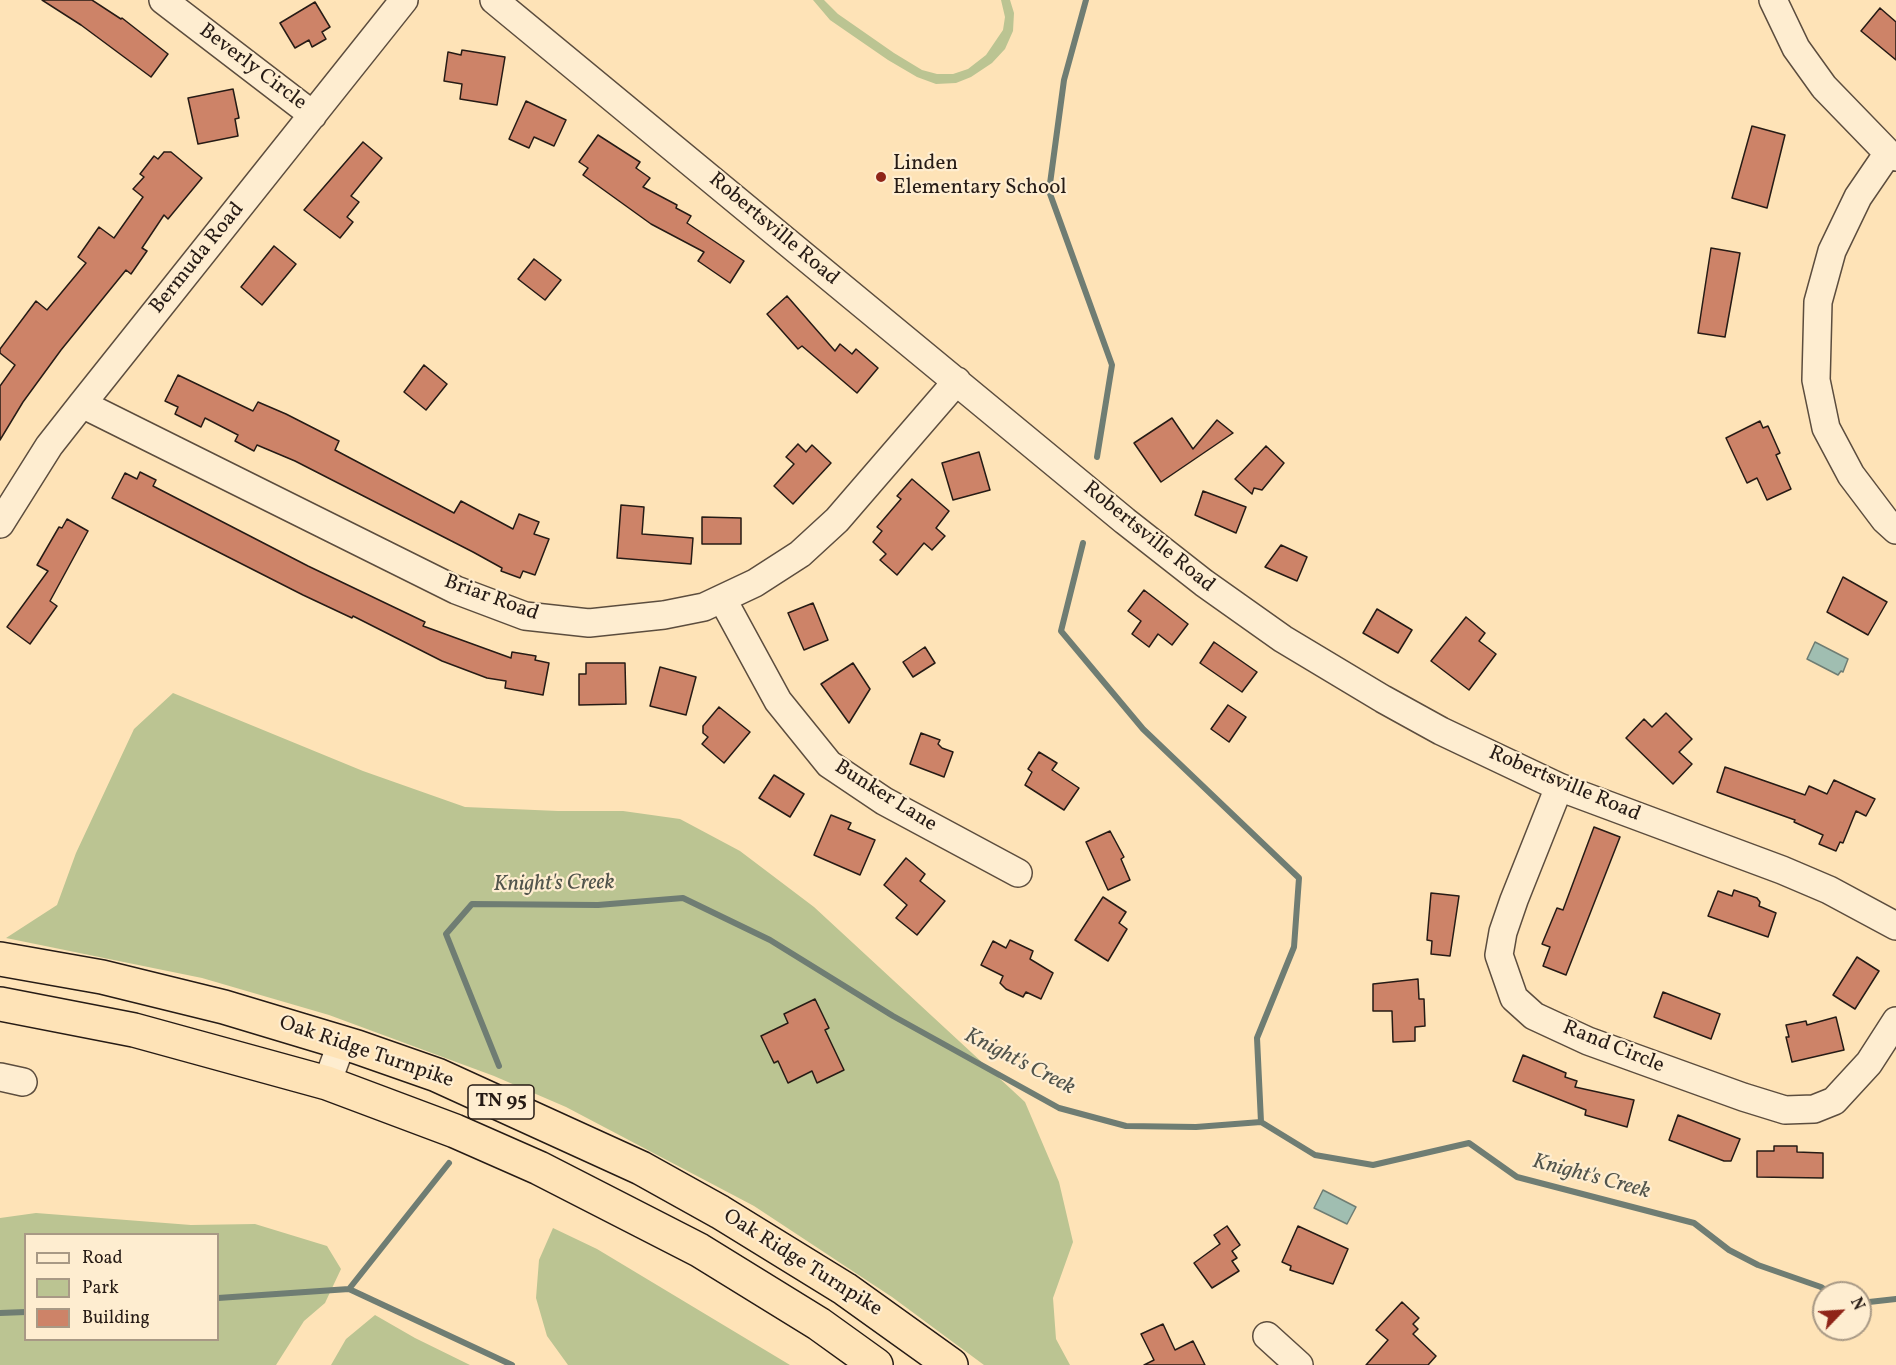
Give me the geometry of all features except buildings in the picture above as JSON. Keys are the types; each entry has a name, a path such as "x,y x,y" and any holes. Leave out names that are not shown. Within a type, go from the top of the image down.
{"highway":[{"name":"Oak Ridge Turnpike","path":"0,958 102,977 224,1007 342,1042 437,1075 641,1167 772,1242 845,1289 951,1365"},
{"name":"Oak Ridge Turnpike","path":"0,1004 134,1030 327,1083 455,1131 539,1167 699,1250 819,1324 876,1365"},
{"path":"819,1324 845,1289"}],"street":[{"name":"Beverly Circle","path":"163,0 313,115"},
{"name":"Bermuda Road","path":"0,524 49,446 404,0"},
{"name":"Robertsville Road","path":"494,0 519,10 1125,521 1212,589 1283,639 1412,715 1559,787 1782,870 1829,890 1896,926"},
{"path":"1773,0 1796,48 1824,87 1892,155 1858,197 1832,251 1818,302 1816,380 1826,428 1851,476 1885,520 1896,530"},
{"name":"Briar Road","path":"82,404 456,590 525,616 589,622 664,615 704,607 723,600 800,554 837,520 957,381"},
{"name":"Bunker Lane","path":"723,600 778,701 829,764 884,801 1018,873"},
{"name":"Rand Circle","path":"1559,787 1510,910 1499,956 1514,998 1534,1016 1588,1041 1785,1110 1814,1109 1834,1101 1869,1063 1896,1021"},
{"path":"327,1083 342,1042"},
{"path":"1267,1336 1299,1365"}],"green space":[{"path":"813,0 824,0 838,14 894,53 922,70 937,74 953,74 968,69 986,55 1003,30 1005,17 1001,0 1010,0 1014,13 1013,31 1005,49 992,63 971,77 956,83 936,84 917,77 888,60 830,20"},
{"path":"173,693 363,771 465,807 623,811 680,819 740,851 814,907 1025,1102 1059,1182 1073,1242 1053,1298 1056,1339 1070,1365 984,1365 892,1297 754,1206 566,1107 494,1076 329,1015 202,978 6,938 57,905 76,853 134,729"},
{"path":"36,1213 191,1225 255,1224 327,1246 341,1269 325,1303 304,1321 276,1365 0,1365 0,1218"},
{"path":"553,1228 597,1249 790,1365 568,1365 547,1336 536,1298 539,1260"},
{"path":"375,1315 470,1365 331,1365 346,1339"}],"shaded area":[{"path":"1815,642 1848,659 1843,672 1841,671 1838,675 1807,659"},
{"path":"1323,1190 1356,1207 1347,1224 1314,1208"}],"waterway":[{"path":"1086,0 1064,80 1049,191 1112,365 1097,457"},
{"path":"1083,543 1061,631 1143,729 1299,878 1294,947 1257,1038 1261,1122"},
{"name":"Knight's Creek","path":"499,1066 446,934 472,904 598,905 683,898 770,940 893,1016 1059,1108 1126,1126 1196,1127 1261,1122 1315,1155 1373,1165 1469,1143 1517,1177 1694,1223 1729,1250 1758,1265 1812,1284"},
{"name":"Knight's Creek","path":"349,1289 449,1163"},
{"path":"219,1298 349,1289 512,1365"},
{"name":"Knight's Creek","path":"1872,1302 1896,1299"},
{"path":"0,1313 24,1312"}],"place":[{"name":"Linden Elementary School","path":"881,177"}]}
